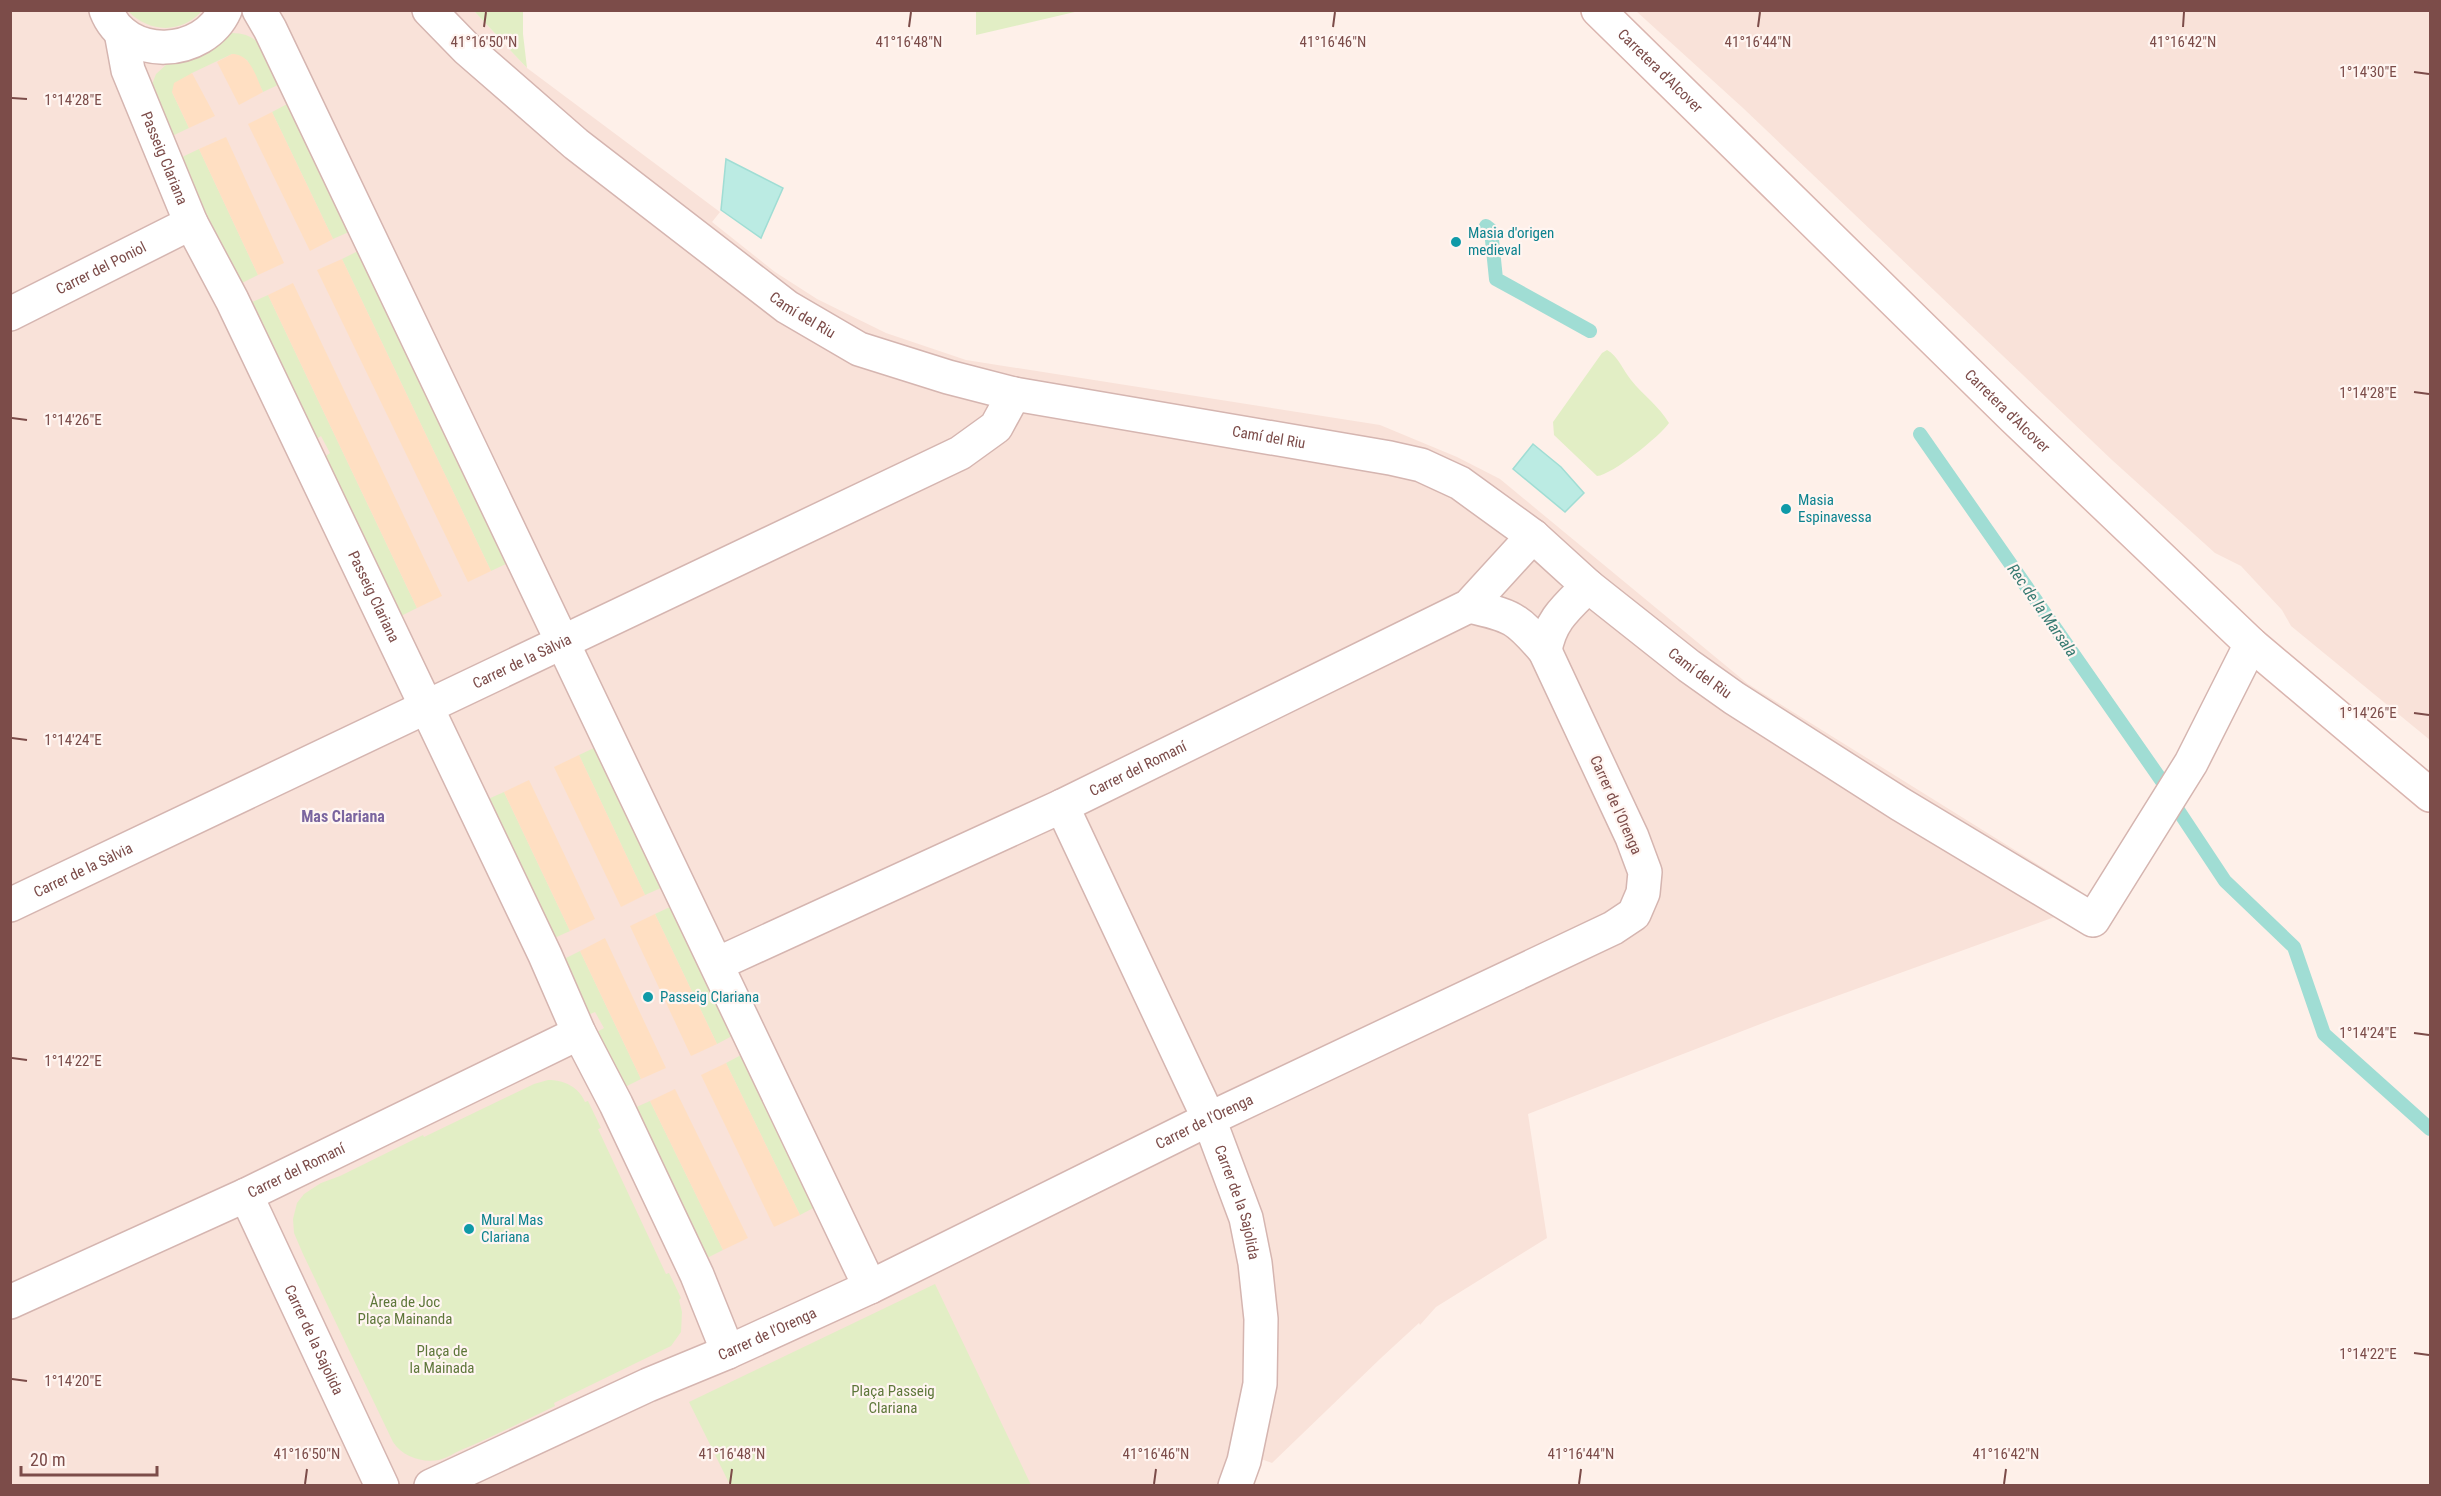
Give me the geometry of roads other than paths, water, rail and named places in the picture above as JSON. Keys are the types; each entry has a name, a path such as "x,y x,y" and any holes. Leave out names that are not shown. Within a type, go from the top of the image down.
{"street":[{"name":"Passeig Clariana","path":"113,21 140,44 162,49 185,46 205,35 221,20 225,10"},
{"path":"259,10 369,234 870,1287"},
{"name":"Camí del Riu","path":"429,10 467,49 576,144 787,308 859,349 948,377 1014,393 1390,458 1421,465 1460,483 1533,536 1588,586 1689,666 1734,698 1900,804 2093,920 2191,763 2251,644"},
{"name":"Carretera d'Alcover","path":"1598,10 2006,410 2251,644 2430,795"},
{"name":"Passeig Clariana","path":"113,21 128,70 191,223 232,300 540,945 579,1033 616,1104 697,1275 728,1352"},
{"name":"Carrer del Poniol","path":"10,314 191,223"},
{"name":"Carrer de la Sàlvia","path":"10,905 960,453 996,426 1014,393"},
{"name":"Carrer del Romaní","path":"717,964 1062,806 1469,606 1533,536"},
{"path":"1545,651 1548,633 1561,612 1588,586"},
{"name":"Carrer de l'Orenga","path":"430,1485 870,1287 1209,1119 1613,928 1634,914 1643,893 1645,872 1632,837 1545,651 1526,628 1514,619 1469,606"},
{"name":"Carrer de la Sajolida","path":"1062,806 1209,1119 1246,1218 1255,1263 1262,1319 1260,1384 1244,1461 1235,1485"},
{"name":"Carrer del Romaní","path":"10,1302 246,1195 579,1033"},
{"name":"Carrer de la Sajolida","path":"246,1195 382,1485"}],"water":[{"path":"726,159 783,188 761,238 721,210"},
{"path":"1533,444 1561,467 1584,493 1565,512 1513,469"}],"waterway":[{"path":"1486,226 1491,230 1496,279 1590,331"},
{"name":"Rec de la Marsala","path":"1920,434 2166,787"},
{"name":"Rec de la Marsala","path":"2178,810 2225,881 2294,947 2324,1034 2430,1129"}],"place":[{"name":"Masia d'origen medieval","path":"1456,242"},
{"name":"Masia Espinavessa","path":"1786,509"},
{"name":"Passeig Clariana","path":"648,997"},
{"name":"Mural Mas Clariana","path":"469,1229"}],"district":[{"name":"Mas Clariana","path":"343,816"}],"park label":[{"name":"Àrea de Joc Plaça Mainanda","path":"405,1310"},
{"name":"Plaça de la Mainada","path":"442,1360"},
{"name":"Plaça Passeig Clariana","path":"893,1400"}]}
